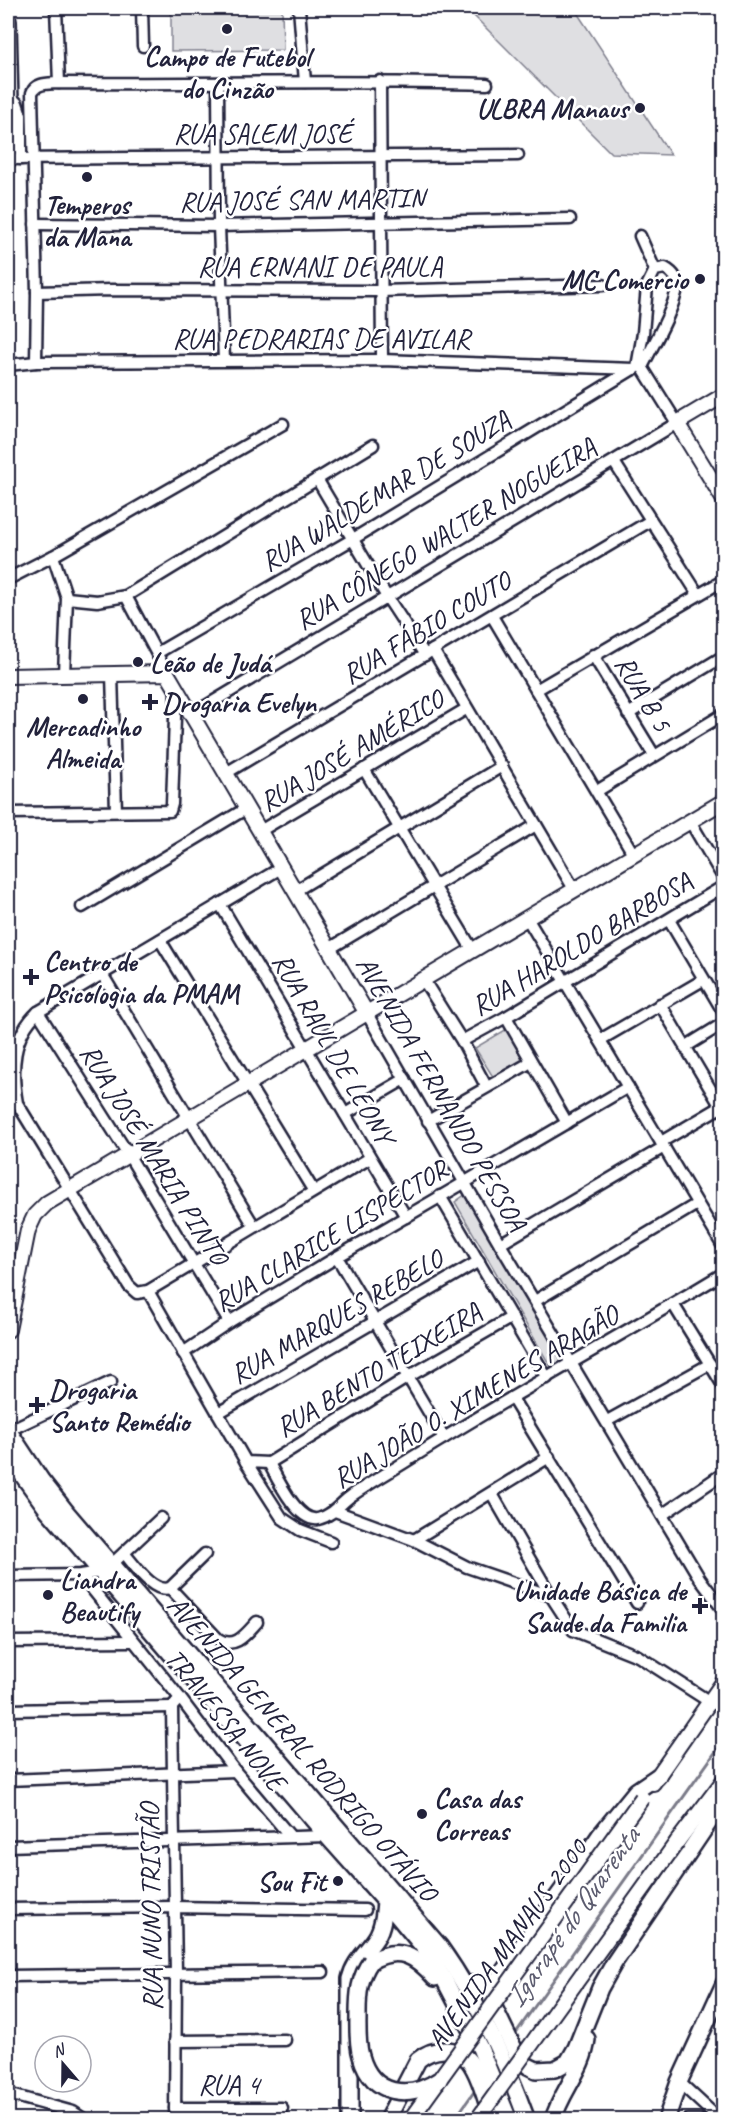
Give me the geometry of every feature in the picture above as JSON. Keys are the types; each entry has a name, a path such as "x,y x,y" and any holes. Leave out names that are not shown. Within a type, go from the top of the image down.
{"main road":[{"path":"8,21 12,159"},
{"name":"AVENIDA GENERAL RODRIGO OTÁVIO","path":"8,1429 40,1480 106,1569 430,1957 480,2048 509,2120"},
{"name":"AVENIDA GENERAL RODRIGO OTÁVIO","path":"8,1455 47,1509 106,1569 445,1954 496,2029 506,2070 527,2120"},
{"path":"658,1776 636,1791 600,1835 497,1980 490,1996 496,2029 518,2057 536,2070 563,2066 576,2048 600,1988 614,1963 723,1800"},
{"path":"350,2120 350,1979 357,1962 376,1939 381,1928 385,1901"},
{"path":"439,2080 416,2092 403,2092 388,2089 376,2082 367,2071 361,2057 359,2043 360,1980 371,1961 382,1955 395,1953 407,1955 426,1968 459,2007"},
{"path":"464,1984 487,1984 497,1980"},
{"path":"666,2120 679,2082 723,1984"},
{"path":"553,2120 561,2099 580,2065 586,2046 590,2016"},
{"path":"387,2120 412,2069 426,2054 446,2049 458,2053 471,2063 492,2120"}],"street":[{"path":"56,8 59,83"},
{"path":"142,8 143,46"},
{"path":"299,8 305,82"},
{"path":"380,81 382,360"},
{"path":"36,362 33,88 59,83 218,84 380,81 487,84"},
{"path":"218,84 219,226 224,360"},
{"name":"RUA SALEM JOSÉ","path":"12,159 518,155"},
{"name":"RUA JOSÉ SAN MARTIN","path":"35,224 219,226 570,219"},
{"path":"640,236 655,270"},
{"path":"638,368 674,300 677,287 671,271 665,268 655,270"},
{"path":"655,270 647,286 638,368 677,423 723,500"},
{"name":"RUA ERNANI DE PAULA","path":"37,292 380,291 603,285"},
{"name":"RUA PEDRARIAS DE AVILAR","path":"8,365 36,362 382,360 638,368"},
{"name":"RUA WALDEMAR DE SOUZA","path":"157,653 638,368"},
{"name":"RUA CÔNEGO WALTER NOGUEIRA","path":"191,715 723,395"},
{"path":"8,579 53,556 284,424"},
{"path":"68,598 97,601 126,596 374,445"},
{"path":"614,462 698,594"},
{"path":"317,479 387,597 429,653 502,766 574,889"},
{"name":"RUA FÁBIO COUTO","path":"226,773 650,520"},
{"path":"53,556 68,598 64,674"},
{"path":"536,690 723,580"},
{"name":"AVENIDA FERNANDO PESSOA","path":"126,596 191,715 500,1244 700,1579 723,1611"},
{"path":"492,616 597,790 633,855"},
{"name":"RUA B 5","path":"593,655 654,755"},
{"path":"628,714 723,656"},
{"path":"8,676 167,673"},
{"path":"112,674 116,811"},
{"path":"8,813 167,812 171,808 176,689"},
{"name":"RUA JOSÉ AMÉRICO","path":"260,831 466,709"},
{"path":"597,790 723,714"},
{"path":"295,891 502,766"},
{"path":"364,769 472,949"},
{"path":"8,1330 28,1230 35,1215 46,1203 723,801"},
{"path":"82,907 247,808"},
{"path":"690,821 723,879"},
{"path":"329,949 537,825"},
{"path":"281,868 38,1012 27,1022 19,1039 14,1069 17,1103 129,1286 137,1293 148,1291 313,1190 370,1158"},
{"name":"RUA HAROLDO BARBOSA","path":"462,1041 506,1017 723,886"},
{"name":"RUA RAUL DE LEONY","path":"220,904 406,1217"},
{"path":"527,918 723,1248"},
{"path":"669,920 723,1012"},
{"path":"160,940 313,1190"},
{"path":"102,974 254,1226"},
{"path":"423,979 462,1041 486,1086"},
{"path":"600,1040 704,980"},
{"path":"500,1244 722,1108 660,1004"},
{"name":"RUA JOSÉ MARIA PINTO","path":"38,1012 128,1154 229,1322"},
{"path":"506,1017 567,1123"},
{"path":"685,1047 723,1023"},
{"path":"428,1121 530,1061"},
{"path":"345,1114 405,1079"},
{"name":"RUA CLARICE LISPECTOR","path":"183,1353 229,1322 337,1257 628,1087"},
{"path":"440,1196 547,1378"},
{"path":"535,1301 697,1204"},
{"path":"337,1257 444,1438"},
{"name":"RUA MARQUES REBELO","path":"218,1413 479,1261"},
{"name":"RUA JOÃO O. XIMENES ARAGÃO","path":"268,1463 289,1498 301,1512 310,1518 318,1519 444,1438 723,1273"},
{"path":"148,1291 246,1462 282,1518 300,1530 331,1542"},
{"path":"673,1304 723,1386"},
{"name":"RUA BENTO TEIXEIRA","path":"268,1463 408,1377 512,1317"},
{"path":"607,1421 710,1364"},
{"path":"8,1429 111,1382"},
{"path":"512,1398 637,1603"},
{"path":"414,1540 549,1457"},
{"path":"246,1462 268,1463"},
{"path":"662,1515 723,1473"},
{"path":"492,1494 573,1630 638,1656 710,1702 723,1682"},
{"path":"334,1510 414,1540 467,1567 551,1596"},
{"path":"8,1576 81,1575 106,1569 161,1518"},
{"path":"124,1553 158,1588 165,1590 170,1588 205,1554"},
{"name":"TRAVESSA NOVE","path":"81,1575 180,1698 235,1771 290,1836"},
{"path":"170,1588 218,1639 224,1642 234,1643 244,1637 257,1622"},
{"path":"8,1642 133,1641"},
{"path":"8,1710 172,1707 180,1698"},
{"name":"AVENIDA MANAUS 2000","path":"410,2120 710,1702"},
{"name":"RUA NUNO TRISTÃO","path":"172,1707 173,1908 176,1974 175,2120"},
{"path":"8,1780 235,1771"},
{"path":"477,2120 723,1780"},
{"path":"8,1846 327,1836"},
{"path":"8,1909 365,1910"},
{"path":"8,1976 322,1972"},
{"path":"175,2042 285,2040"},
{"path":"679,2082 720,2120"},
{"path":"8,2094 72,2112 85,2120"},
{"name":"RUA 4","path":"175,2108 282,2108"},
{"path":"688,2120 699,2120"}],"shaded area":[{"name":"Campo de Futebol do Cinzão","path":"171,8 282,8 283,50 171,51"},
{"path":"466,8 574,8 671,155 611,153"},
{"path":"507,1029 526,1060 495,1080 475,1048"},
{"path":"466,1194 565,1360 552,1369 455,1202"}],"waterway":[{"name":"Igarapé do Quarenta","path":"513,2037 724,1740"},
{"name":"Igarapé do Quarenta","path":"454,2120 476,2089"}],"place":[{"name":"Campo de Futebol do Cinzão","path":"227,29"},
{"name":"ULBRA Manaus","path":"640,108"},
{"name":"Temperos da Mana","path":"87,177"},
{"name":"MC Comercio","path":"700,279"},
{"name":"Leão de Judá","path":"138,662"},
{"name":"Mercadinho Almeida","path":"83,699"},
{"name":"Drogaria Evelyn","path":"150,702"},
{"name":"Centro de Psicologia da PMAM","path":"31,977"},
{"name":"Drogaria Santo Remédio","path":"37,1405"},
{"name":"Liandra Beautify","path":"48,1595"},
{"name":"Unidade Básica de Saude da Familia","path":"700,1606"},
{"name":"Casa das Correas","path":"422,1814"},
{"name":"Sou Fit","path":"338,1881"}]}
